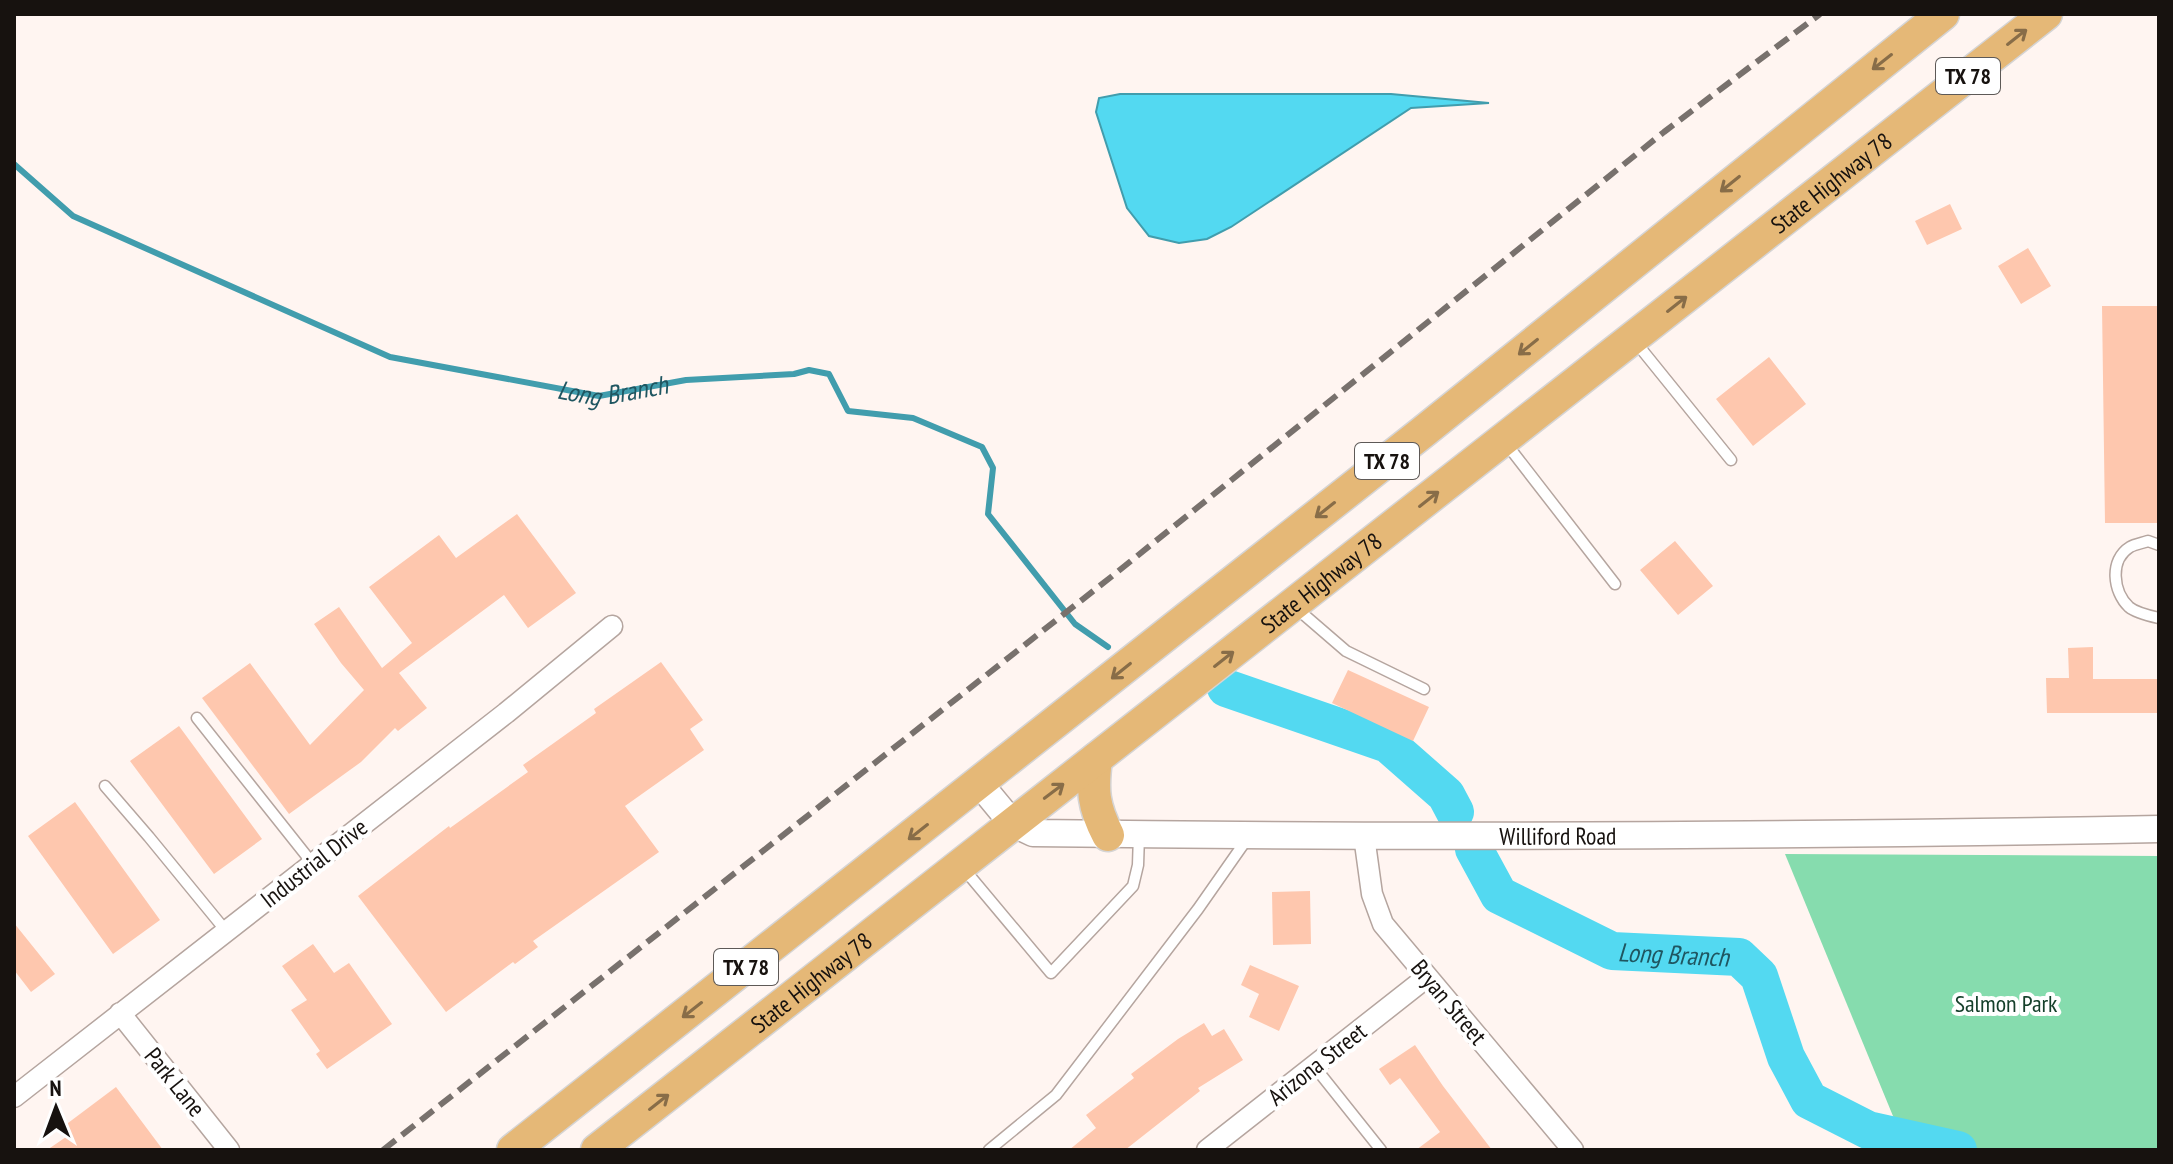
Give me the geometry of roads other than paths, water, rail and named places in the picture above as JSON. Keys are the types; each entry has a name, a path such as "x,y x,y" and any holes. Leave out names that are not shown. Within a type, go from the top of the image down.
{"main road":[{"name":"TX 78","path":"513,1150 1411,442 1943,14"},
{"name":"State Highway 78","path":"597,1150 2046,14"},
{"path":"1096,759 1093,785 1098,817 1123,835"}],"street":[{"name":"Industrial Drive","path":"14,1097 494,722 612,626"},
{"path":"979,783 1012,823"},
{"name":"Williford Road","path":"1012,823 1033,833 1123,835 1978,833 2159,829"},
{"name":"Bryan Street","path":"1364,836 1372,894 1383,924 1573,1150"},
{"name":"Arizona Street","path":"1207,1150 1427,977"},
{"name":"Park Lane","path":"120,1013 229,1150"}],"lane":[{"path":"1633,338 1731,460"},
{"path":"1504,441 1615,584"},
{"path":"2159,545 2148,541 2129,547 2118,560 2115,578 2119,594 2131,609 2159,618"},
{"path":"1293,605 1346,651 1424,689"},
{"path":"197,718 313,864"},
{"path":"105,786 226,931"},
{"path":"960,865 1051,973 1133,886 1138,865 1123,835"},
{"path":"989,1150 1056,1095 1198,909 1250,835"},
{"path":"1314,1066 1381,1150"}],"water":[{"path":"1120,94 1391,94 1489,103 1411,108 1231,227 1207,239 1179,243 1149,236 1127,208 1096,112 1099,98"}],"waterway":[{"name":"Long Branch","path":"14,164 73,216 390,357 599,396 686,380 794,374 809,370 829,374 848,411 913,418 982,447 993,468 988,514 1075,624 1108,647"},
{"name":"Long Branch","path":"1226,688 1388,744 1446,795 1455,812"},
{"name":"Long Branch","path":"1474,849 1499,895 1612,951 1739,957 1759,976 1786,1057 1809,1100 1868,1130 1958,1150"}],"railway":[{"path":"383,1150 1111,577 1664,132 1820,14"}],"park label":[{"name":"Salmon Park","path":"2006,1003"}]}
